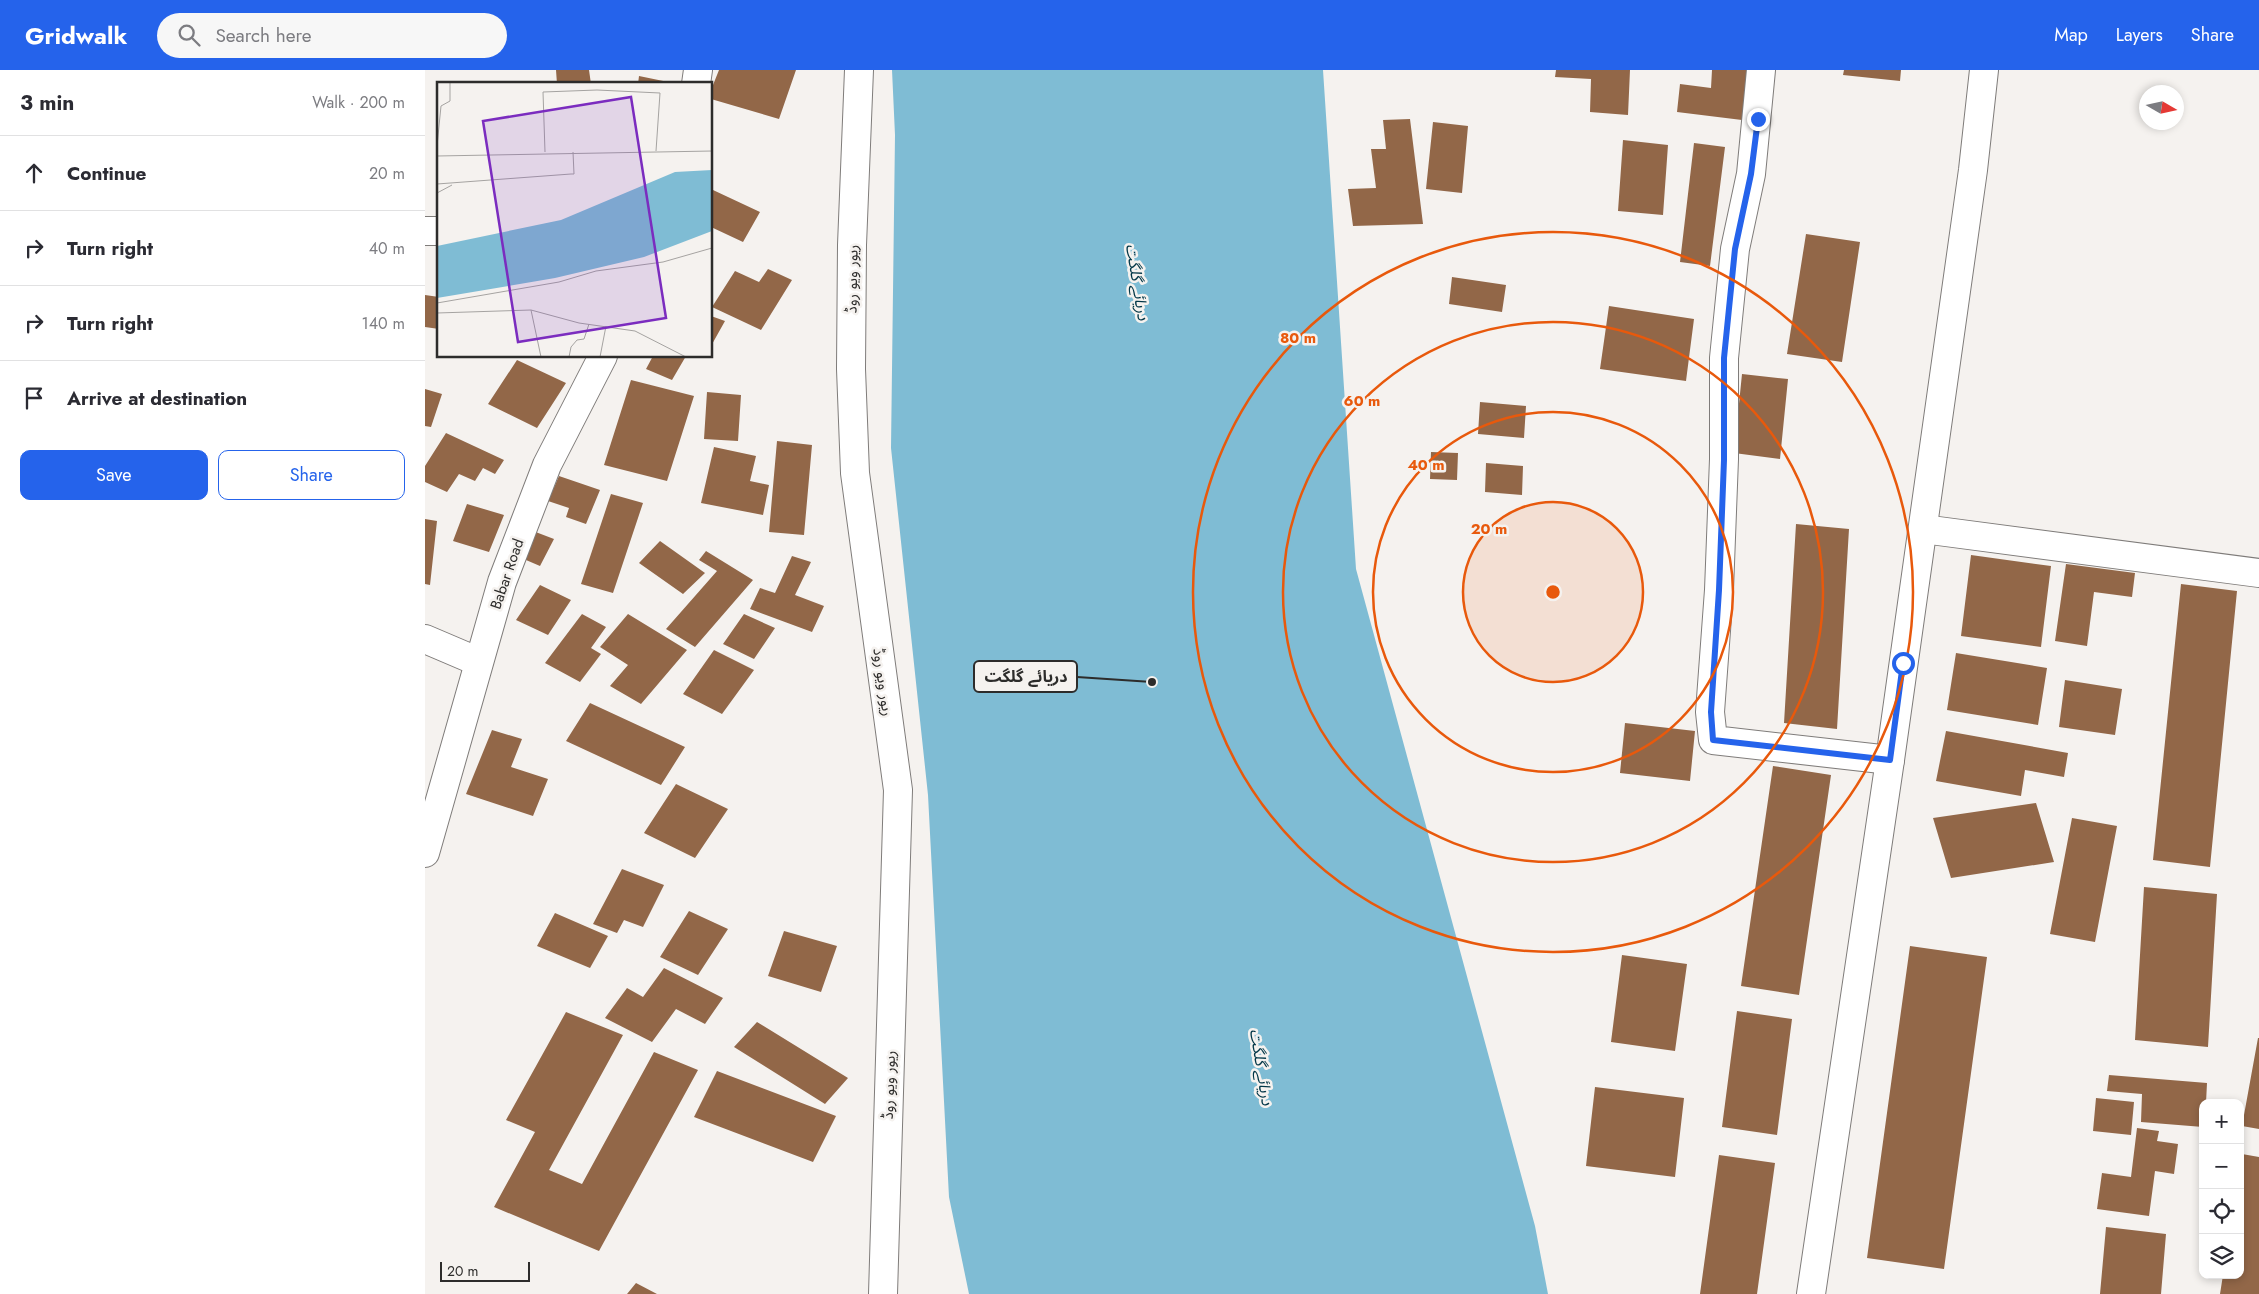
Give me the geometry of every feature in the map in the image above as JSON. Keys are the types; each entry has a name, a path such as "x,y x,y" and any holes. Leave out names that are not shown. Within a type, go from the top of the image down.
{"main road":[{"name":"ریور ویو روڈ","path":"859,70 851,321 855,473 898,790 883,1294"},
{"path":"1761,70 1751,174 1735,249 1724,358 1724,460 1719,590 1711,712 1713,740 1890,760"},
{"path":"1811,1294 1923,529 1973,170 1984,70"},
{"name":"Babar Road","path":"425,853 432,800 479,662 502,582 547,465 602,358"},
{"path":"1923,529 2259,573"},
{"path":"425,639 479,662"}],"water":[{"name":"دریائے گلگت","path":"892,70 1323,70 1356,569 1535,1226 1548,1294 969,1294 949,1197 928,795 891,448 895,135"}],"building":[{"path":"556,70 589,70 591,82 557,82"},
{"path":"719,70 796,70 779,119 713,100 713,85"},
{"path":"1556,70 1630,70 1628,115 1590,112 1591,79 1555,77"},
{"path":"1712,70 1747,70 1742,120 1677,112 1680,84 1711,88"},
{"path":"1844,70 1901,70 1900,81 1843,75"},
{"path":"639,76 668,82 638,82"},
{"path":"1410,119 1423,224 1353,226 1348,189 1376,188 1371,149 1386,149 1383,120"},
{"path":"1433,122 1468,126 1462,193 1426,189"},
{"path":"1623,140 1668,145 1663,215 1618,211"},
{"path":"1694,143 1725,147 1710,266 1680,262"},
{"path":"713,190 760,212 743,242 713,228"},
{"path":"1806,234 1860,242 1842,362 1787,354"},
{"path":"768,269 792,280 761,330 713,307 735,271 759,282"},
{"path":"1452,277 1506,285 1502,312 1449,304"},
{"path":"425,295 437,297 437,329 425,327"},
{"path":"1609,306 1694,319 1686,381 1600,369"},
{"path":"713,317 725,321 713,342"},
{"path":"652,358 685,358 672,380 646,369"},
{"path":"517,360 566,383 537,428 488,404"},
{"path":"1742,374 1788,379 1780,459 1734,453"},
{"path":"631,380 694,396 667,481 604,465"},
{"path":"425,389 442,394 431,427 425,426"},
{"path":"707,392 741,395 738,441 704,439"},
{"path":"1480,402 1526,406 1524,438 1478,434"},
{"path":"446,433 504,460 495,474 483,468 475,481 459,474 447,492 425,482 425,466"},
{"path":"777,441 812,445 804,535 769,532"},
{"path":"714,447 756,456 750,481 769,485 763,515 701,503"},
{"path":"1431,452 1458,453 1457,480 1430,479"},
{"path":"1486,463 1523,466 1522,495 1485,492"},
{"path":"559,476 600,490 586,524 566,517 569,508 548,501"},
{"path":"611,494 643,503 613,593 581,584"},
{"path":"467,504 504,515 489,552 453,541"},
{"path":"425,519 437,521 430,585 425,584"},
{"path":"1796,524 1849,529 1837,729 1784,723"},
{"path":"533,531 554,539 540,566 519,557"},
{"path":"660,541 705,573 683,594 639,563"},
{"path":"706,551 753,580 695,647 666,629 717,571 699,560"},
{"path":"1971,555 2051,566 2041,647 1961,636"},
{"path":"792,556 811,562 795,595 824,606 812,632 750,609 760,588 775,593"},
{"path":"2066,564 2135,573 2132,597 2094,592 2087,646 2055,641"},
{"path":"2181,584 2237,591 2210,867 2153,860"},
{"path":"540,585 571,600 548,635 516,620"},
{"path":"582,614 606,627 591,648 601,654 580,682 545,663"},
{"path":"628,614 687,650 641,704 610,686 628,665 600,647"},
{"path":"744,614 775,628 754,659 723,644"},
{"path":"714,650 754,670 722,714 683,694"},
{"path":"1956,653 2047,668 2038,725 1947,710"},
{"path":"2065,680 2122,689 2115,735 2059,727"},
{"path":"590,703 685,747 661,785 566,741"},
{"path":"1625,723 1695,731 1690,781 1620,773"},
{"path":"492,730 522,739 511,767 548,779 533,816 466,794"},
{"path":"1946,731 2068,753 2064,777 2025,770 2021,796 1936,781"},
{"path":"1773,766 1831,775 1799,995 1741,986"},
{"path":"676,784 728,809 695,858 644,833"},
{"path":"2036,803 2054,862 1951,878 1933,818"},
{"path":"2072,818 2117,826 2095,942 2050,934"},
{"path":"622,869 664,885 643,927 624,920 617,933 593,924"},
{"path":"2144,887 2217,894 2208,1047 2135,1040"},
{"path":"689,911 728,929 698,975 660,957"},
{"path":"555,913 608,936 590,968 537,946"},
{"path":"784,931 837,946 821,992 768,976"},
{"path":"1910,946 1987,957 1944,1269 1867,1258"},
{"path":"1622,955 1687,964 1675,1051 1611,1042"},
{"path":"664,968 723,998 705,1024 676,1009 652,1042 605,1018 627,988 643,997"},
{"path":"1737,1011 1792,1019 1777,1135 1722,1127"},
{"path":"566,1012 623,1035 549,1170 582,1184 654,1052 698,1070 599,1251 494,1207 535,1132 506,1120"},
{"path":"757,1022 848,1078 825,1104 734,1047"},
{"path":"2259,1038 2259,1129 2244,1126 2244,1115"},
{"path":"717,1071 836,1116 813,1162 694,1117"},
{"path":"2109,1075 2207,1083 2206,1099 2199,1099 2199,1127 2141,1122 2142,1094 2107,1091"},
{"path":"1595,1087 1684,1098 1675,1177 1586,1166"},
{"path":"2096,1098 2134,1102 2131,1135 2093,1131"},
{"path":"2137,1128 2159,1131 2157,1141 2178,1144 2174,1174 2155,1171 2149,1216 2097,1209 2102,1173 2131,1177"},
{"path":"2244,1154 2259,1157 2259,1294 2220,1294 2222,1279 2244,1279"},
{"path":"1719,1155 1775,1163 1757,1294 1700,1294"},
{"path":"2106,1227 2166,1234 2161,1294 2100,1294"},
{"path":"636,1283 657,1294 627,1294"}],"place":[{"name":"دریائے گلگت","path":"1152,682"}],"route":[{"path":"1758,119 1751,174 1735,249 1724,358 1724,460 1719,590 1711,712 1713,740 1890,760 1903,663"}]}
